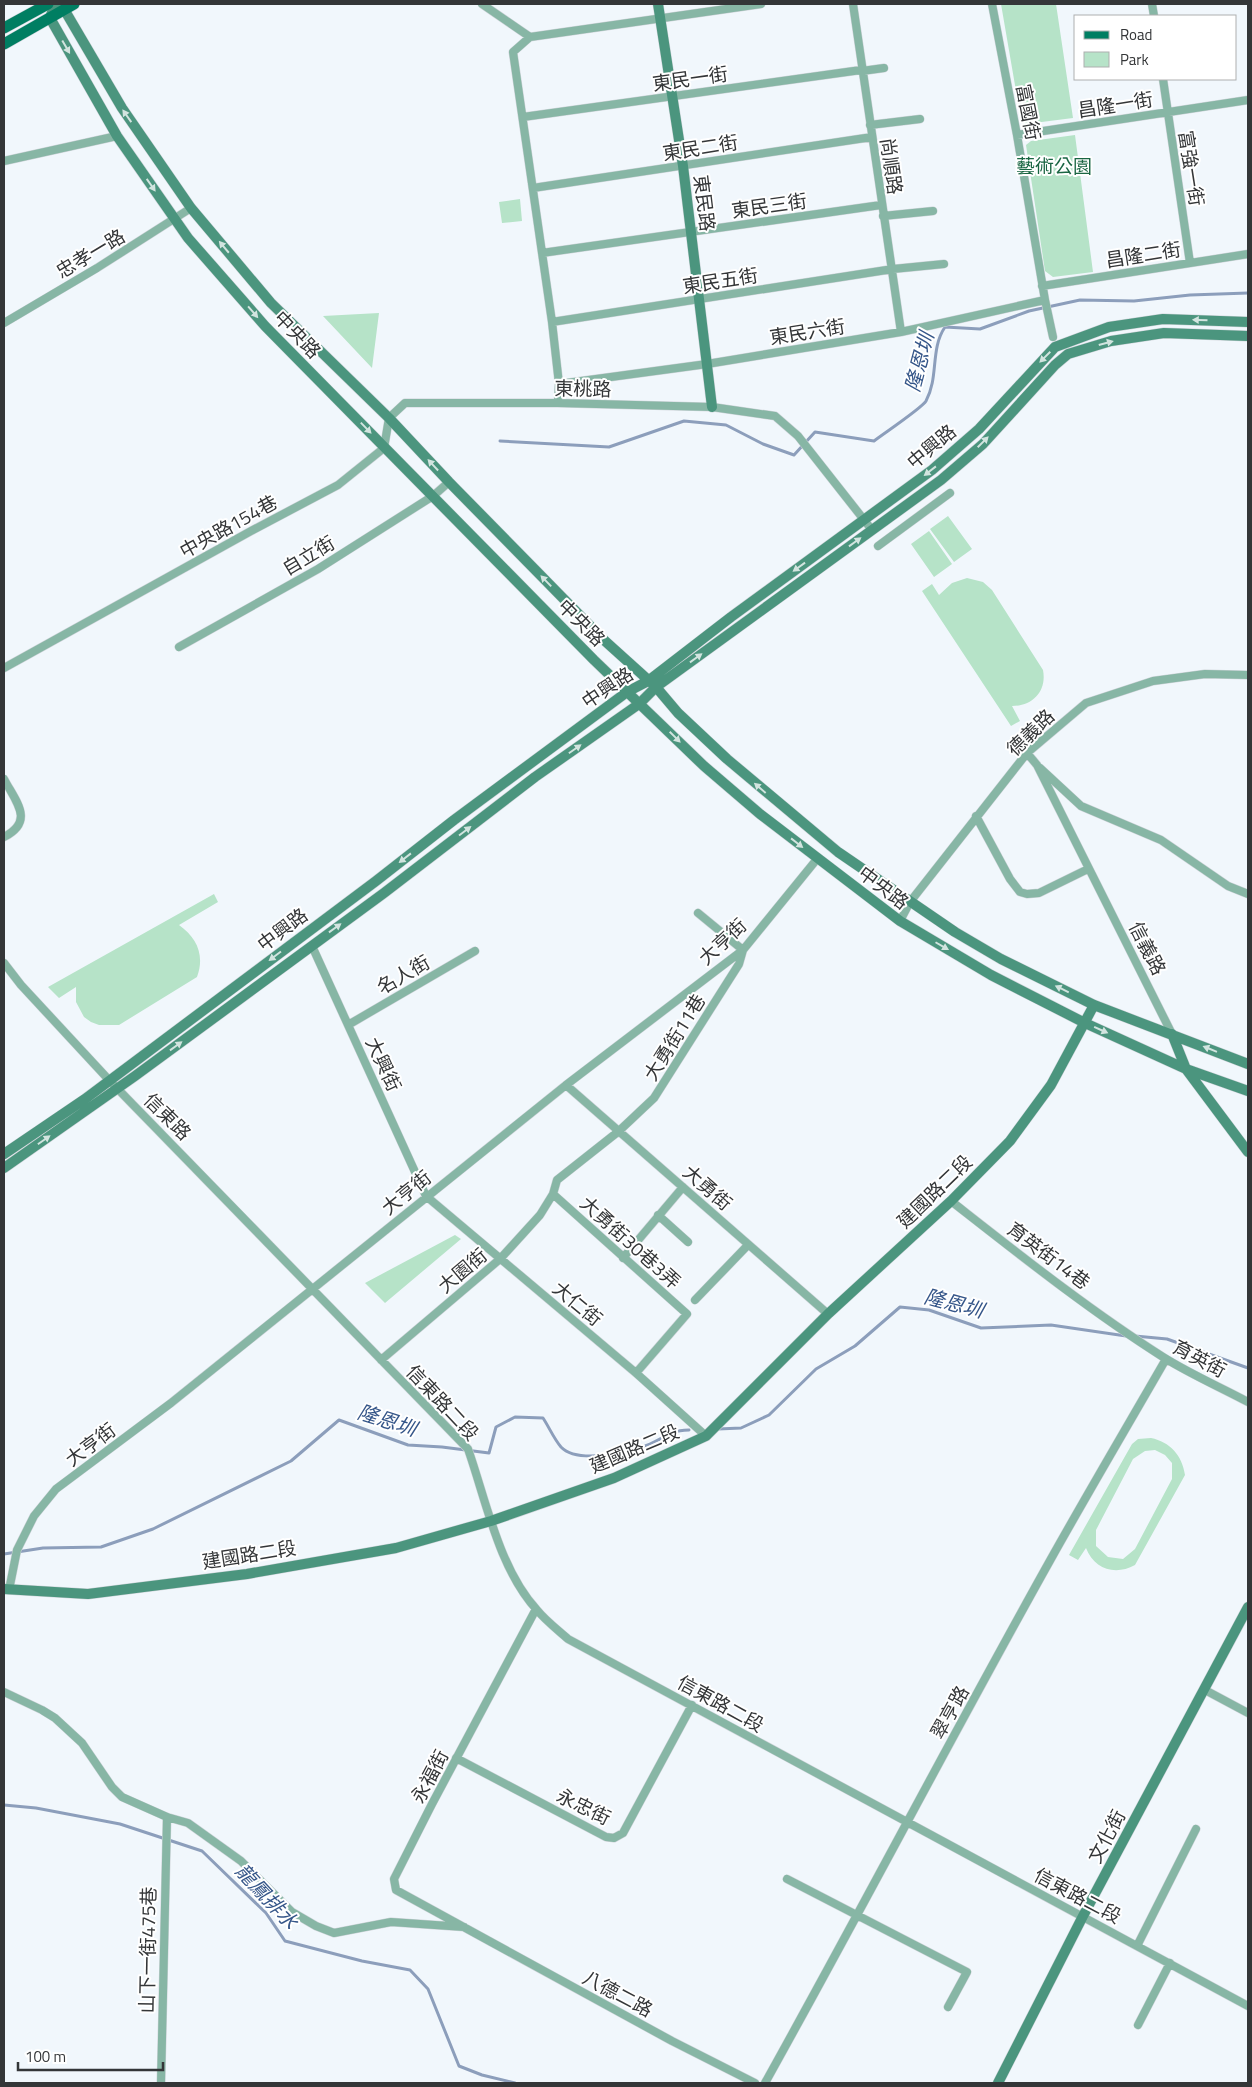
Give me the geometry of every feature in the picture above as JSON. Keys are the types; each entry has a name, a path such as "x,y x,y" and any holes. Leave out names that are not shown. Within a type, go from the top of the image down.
{"main road":[{"path":"4,28 48,4"},
{"path":"4,44 50,18 64,5"}],"street":[{"path":"482,4 530,37"},
{"name":"東民路","path":"658,4 683,166 712,407"},
{"path":"558,404 559,384 552,322 514,52 530,37 761,4"},
{"name":"尚順路","path":"853,4 901,332"},
{"name":"富國街","path":"992,4 1017,135 1042,286"},
{"name":"中央路","path":"64,5 122,108 191,208 271,303 389,418 448,482 605,641 652,684 678,713 762,790 838,852 910,902 1001,959 1094,1005 1248,1064"},
{"name":"中央路","path":"50,18 117,136 188,238 265,326 384,448 639,704 659,721 704,766 760,814 900,921 991,975 1084,1022 1186,1069 1248,1091"},
{"name":"東民一街","path":"523,117 884,68"},
{"name":"富強一街","path":"1162,80 1190,262"},
{"name":"昌隆一街","path":"1017,135 1248,100"},
{"path":"870,126 920,119"},
{"path":"4,161 117,136"},
{"name":"東民二街","path":"533,188 872,137"},
{"name":"東民三街","path":"542,253 881,205"},
{"name":"忠孝一路","path":"4,323 97,268 191,208"},
{"path":"883,216 933,211"},
{"name":"昌隆二街","path":"1042,286 1248,254"},
{"name":"東民五街","path":"552,322 893,269 944,264"},
{"path":"1042,286 1053,337"},
{"name":"東民六街","path":"559,384 707,364 901,332 1045,302"},
{"name":"中興路","path":"4,1168 312,946 535,777 639,704 652,684 731,617 932,470 972,434 1056,346 1109,327 1163,319 1248,322"},
{"name":"中興路","path":"4,1154 85,1099 362,892 454,820 628,692 652,684 941,480 983,444 1055,365 1068,354 1111,341 1164,332 1248,336"},
{"name":"東桃路","path":"389,418 405,403 712,407 775,416 802,441 812,456 864,519"},
{"path":"384,448 389,418"},
{"name":"中央路154巷","path":"4,668 81,624 338,486 384,448"},
{"name":"自立街","path":"179,647 318,570 433,496 448,482"},
{"path":"878,546 950,493"},
{"path":"864,519 872,530"},
{"name":"德義路","path":"900,921 910,902 976,816 1028,753 1086,703 1153,681 1204,674 1248,675"},
{"name":"信義路","path":"1028,753 1037,765 1172,1034 1186,1069 1248,1152"},
{"path":"1037,765 1081,806 1160,840 1228,886 1248,894"},
{"path":"528,766 535,777"},
{"path":"4,779 21,811 22,818 18,827 4,837"},
{"path":"976,816 1010,879 1020,892 1027,894 1039,893 1088,869"},
{"name":"大亨街","path":"6,1589 17,1553 34,1516 56,1489 171,1403 426,1196 566,1085 742,950 817,859"},
{"path":"698,913 742,950"},
{"name":"大興街","path":"312,946 426,1196"},
{"name":"大勇街11巷","path":"553,1194 557,1180 619,1131 654,1098 739,964 742,950"},
{"name":"名人街","path":"348,1025 475,951"},
{"name":"信東路","path":"4,963 21,985 109,1080 313,1288"},
{"name":"建國路二段","path":"6,1589 88,1594 247,1574 396,1548 490,1521 614,1478 706,1436 828,1314 951,1200 1010,1141 1051,1085 1094,1005"},
{"name":"大勇街","path":"566,1085 828,1314"},
{"path":"623,1258 683,1187"},
{"name":"大勇街30巷3弄","path":"553,1194 687,1314 636,1373"},
{"name":"大園街","path":"381,1360 500,1259 540,1215 553,1194"},
{"name":"大仁街","path":"426,1196 636,1373 706,1436"},
{"name":"育英街14巷","path":"951,1200 1033,1265 1134,1338"},
{"path":"658,1216 688,1242"},
{"path":"696,1300 748,1245"},
{"name":"信東路二段","path":"313,1288 469,1451 490,1521 512,1574 536,1610 568,1639 1248,2006"},
{"name":"育英街","path":"1134,1338 1166,1359 1248,1402"},
{"name":"翠亨路","path":"765,2083 858,1916 906,1823 1052,1556 1166,1359"},
{"name":"文化街","path":"998,2083 1083,1916 1248,1607"},
{"name":"永福街","path":"467,1927 396,1890 394,1879 456,1758 536,1610"},
{"path":"1205,1690 1248,1713"},
{"path":"4,1692 55,1718 82,1742 112,1787 122,1797 167,1817 188,1823 241,1861 292,1912 325,1930 334,1933 391,1922 467,1927"},
{"name":"永忠街","path":"456,1758 606,1837 614,1838 623,1833 692,1705"},
{"name":"山下一街475巷","path":"161,2083 167,1817"},
{"path":"1137,1946 1196,1829"},
{"path":"787,1879 967,1972 948,2007"},
{"name":"八德二路","path":"467,1927 571,1986 755,2083"},
{"path":"1138,2025 1170,1963"}],"green space":[{"path":"1001,4 1056,4 1073,118 1026,124 1021,120"},
{"name":"藝術公園","path":"1075,135 1093,272 1053,277 1045,271 1026,145 1031,141"},
{"path":"520,199 522,221 502,223 499,202"},
{"path":"379,313 372,368 323,316"},
{"path":"948,516 972,549 954,562 930,529"},
{"path":"929,531 952,564 934,577 911,544"},
{"path":"967,578 983,582 992,590 1043,670 1043,684 1037,696 1026,703 1012,706 1020,721 1011,726 922,591 932,584 939,595 952,583"},
{"path":"214,894 218,902 179,925 191,936 198,948 200,961 197,977 119,1025 99,1025 84,1017 76,1002 76,987 59,998 48,987"},
{"path":"455,1235 461,1239 385,1303 365,1283"},
{"path":"1151,1438 1169,1446 1181,1461 1185,1475 1135,1565 1120,1570 1100,1566 1094,1561 1086,1548 1078,1560 1069,1555 1132,1444 1138,1439","holes":["1155,1450 1165,1455 1172,1463 1172,1479 1135,1549 1123,1559 1108,1557 1096,1546 1096,1530 1133,1459 1145,1451"]}],"waterway":[{"name":"隆恩圳","path":"500,441 609,447 684,421 726,425 763,444 794,455 815,432 874,441 926,401 930,392 940,336 945,327 980,329 1029,311 1080,300 1134,301 1190,295 1248,293"},
{"name":"隆恩圳","path":"718,1429 741,1428 769,1415 816,1369 855,1346 900,1307 929,1310 981,1328 1051,1325 1126,1336"},
{"name":"隆恩圳","path":"1135,1336 1167,1339 1248,1368"},
{"name":"隆恩圳","path":"4,1554 43,1548 101,1547 153,1529 291,1461 339,1420 408,1445 489,1453 496,1427 515,1417 543,1418 561,1447 569,1452 593,1456 634,1450 673,1432 689,1430"},
{"name":"龍鳳排水","path":"4,1805 36,1808 120,1824 202,1851 266,1913 285,1941 362,1961 410,1970 428,1989 459,2066 482,2075 515,2083"}]}
